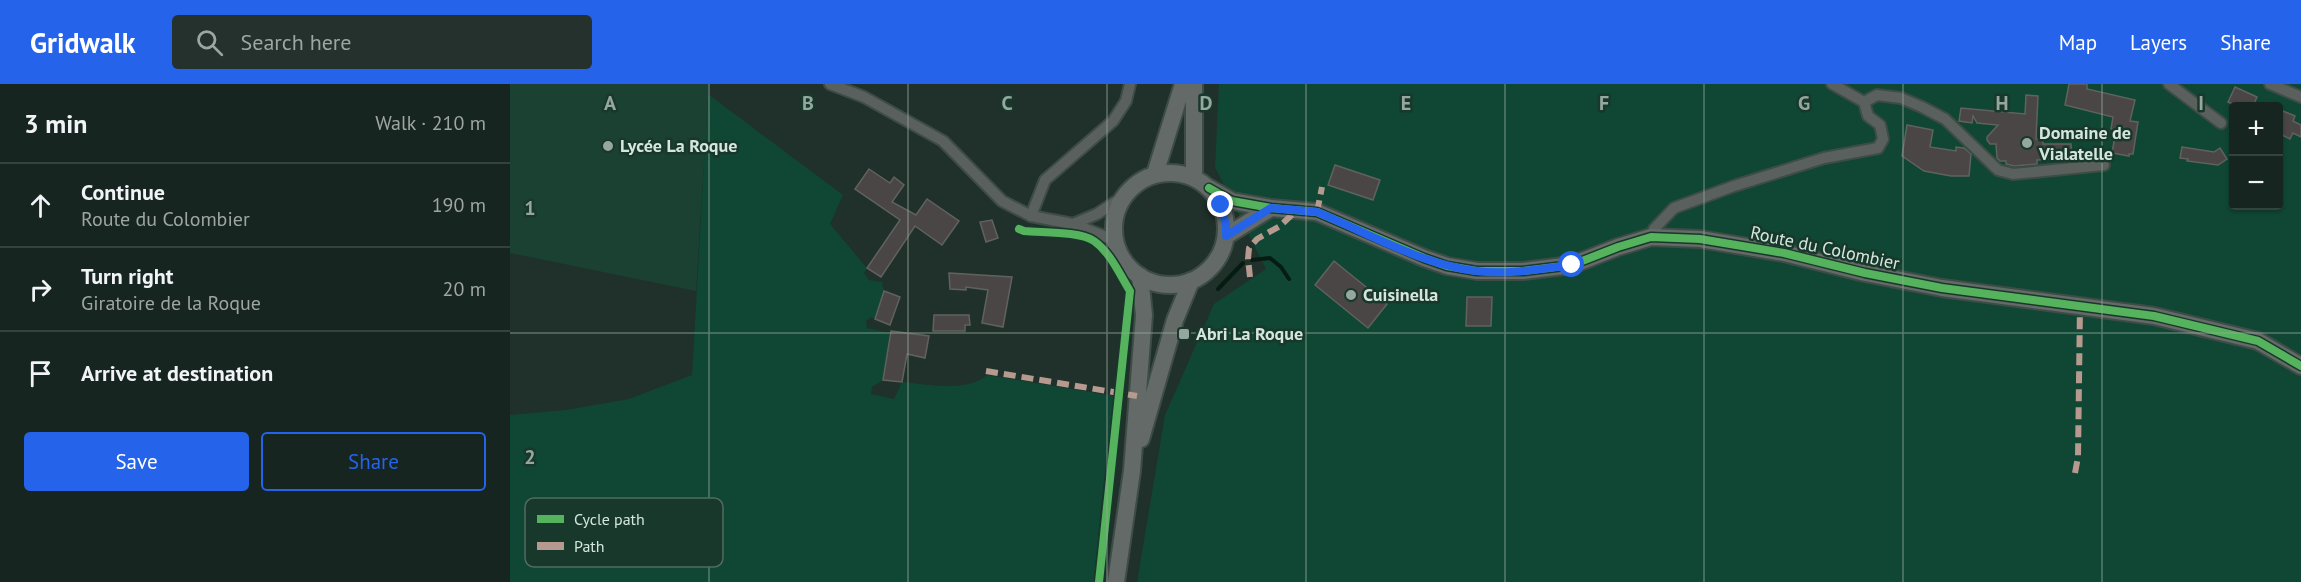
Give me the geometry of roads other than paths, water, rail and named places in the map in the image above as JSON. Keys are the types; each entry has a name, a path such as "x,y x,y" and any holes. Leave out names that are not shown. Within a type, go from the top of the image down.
{"street":[{"path":"830,84 864,97 943,141 1002,201 1031,216 1073,224 1114,240"},
{"path":"1031,216 1045,180 1113,121 1126,101 1130,84"},
{"path":"1155,174 1184,84"},
{"path":"1194,84 1194,177"},
{"path":"1651,237 1654,229 1674,208 1734,186 1824,158 1878,148 1883,139 1880,125 1868,117 1864,102 1832,84"},
{"path":"2169,84 2221,123"},
{"path":"2270,84 2301,97"},
{"path":"1864,102 1877,95 1901,98 1922,106 1945,119 1998,170 2013,174 2104,165"},
{"path":"1073,224 1097,214 1123,197 1137,183 1155,174 1175,172 1194,177 1209,188 1221,205 1226,236 1220,255 1208,270 1191,281 1181,284 1160,284 1140,276 1123,261 1114,240 1114,218 1123,197"},
{"name":"Route du Colombier","path":"1209,188 1232,201 1271,208 1317,212 1424,258 1447,266 1477,271 1523,271 1572,265 1651,237 1700,239 1784,253 1942,288 2154,316 2258,341 2301,366"},
{"path":"1226,236 1271,208"},
{"path":"1116,582 1132,471 1144,315 1140,276"},
{"path":"1132,471 1175,320 1191,281"}],"waterway":[{"path":"1252,260 1270,258 1281,267 1289,279"},
{"path":"1218,289 1243,263"}],"place":[{"name":"Domaine de Vialatelle","path":"2027,143"},
{"name":"Lycée La Roque","path":"608,146"},
{"name":"Cuisinella","path":"1351,295"},
{"name":"Abri La Roque","path":"1184,334"}]}
